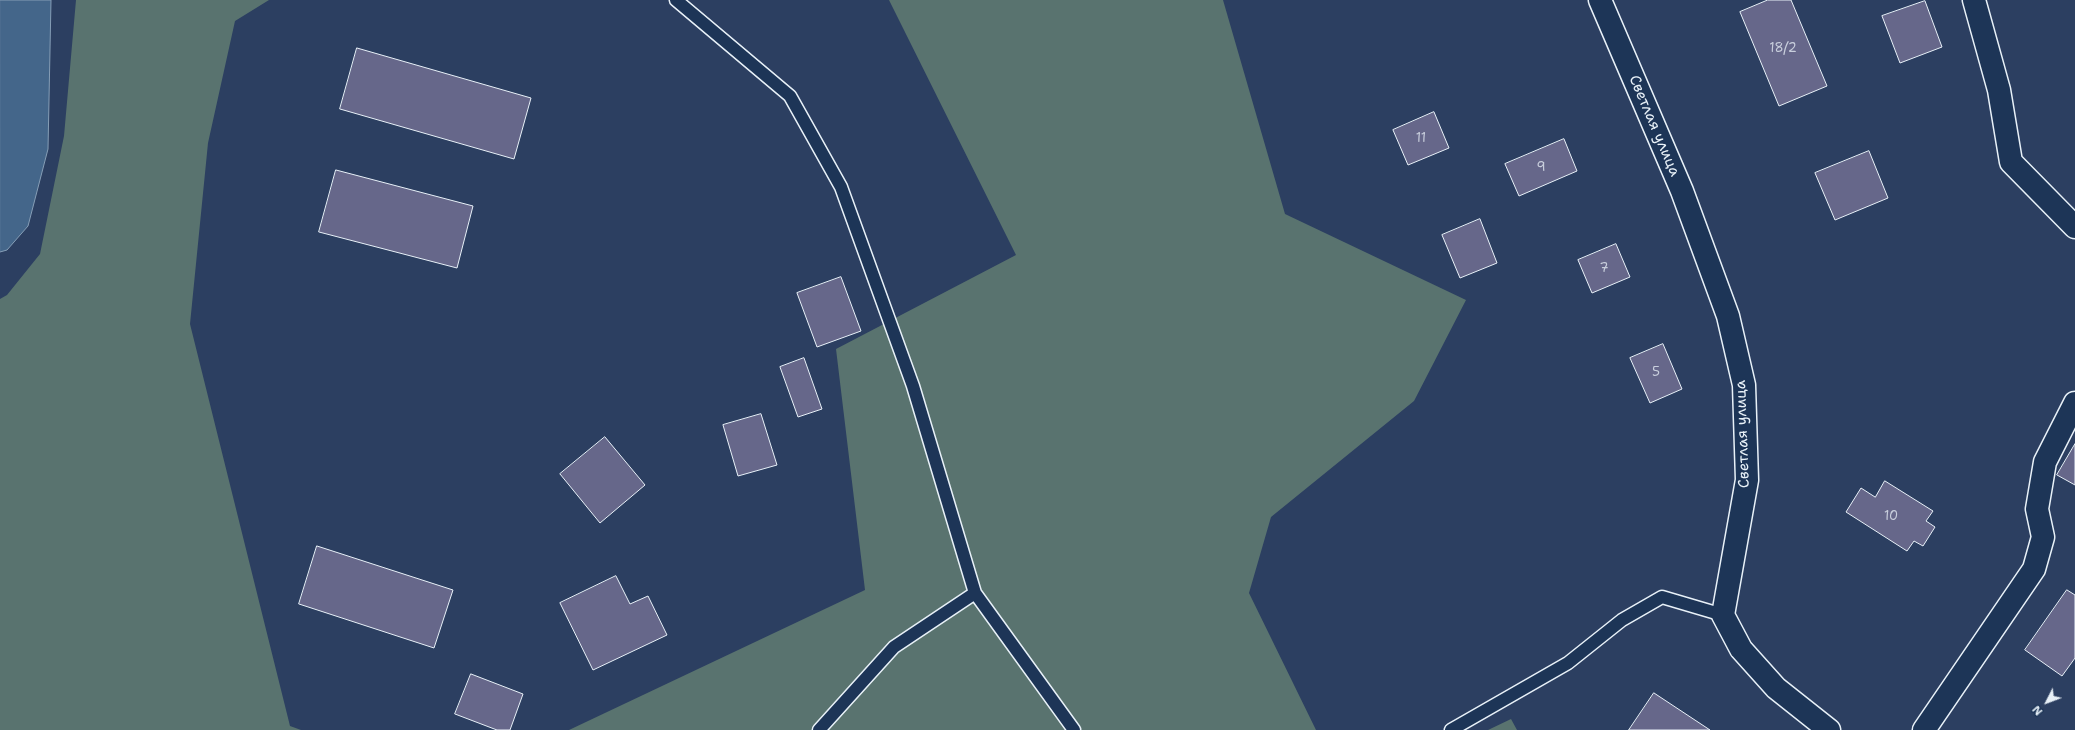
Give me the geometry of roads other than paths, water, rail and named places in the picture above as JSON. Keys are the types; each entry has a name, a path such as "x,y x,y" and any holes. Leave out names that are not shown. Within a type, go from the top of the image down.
{"street":[{"name":"Светлая улица","path":"1600,0 1682,191 1728,316 1744,385 1747,480 1723,615"},
{"path":"1974,0 1999,90 2011,162 2075,227"},
{"path":"1924,730 2034,569 2044,537 2037,509 2045,462 2075,403"},
{"path":"1723,615 1741,649 1776,688 1829,730"}],"lane":[{"path":"676,0 790,96 841,187 913,386 976,593 1074,730"},
{"path":"819,730 894,647 976,593"},
{"path":"1451,730 1568,663 1622,620 1662,597 1723,615"}],"water":[{"path":"0,0 51,0 48,149 28,226 7,250 0,252"}]}
